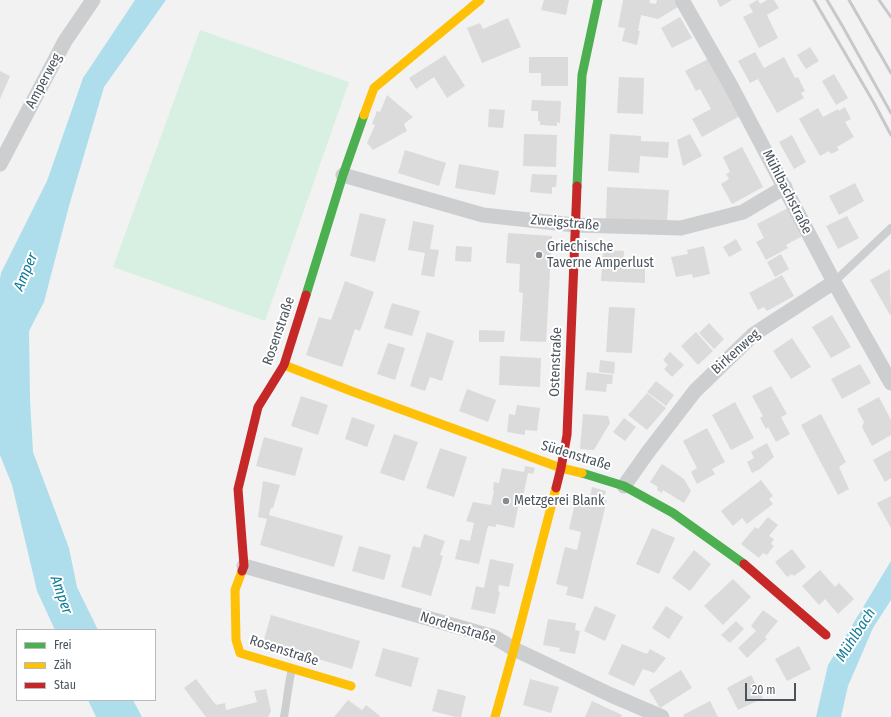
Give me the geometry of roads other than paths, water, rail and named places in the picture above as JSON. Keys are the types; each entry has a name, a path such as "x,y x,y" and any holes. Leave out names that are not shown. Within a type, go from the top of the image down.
{"street":[{"name":"Amperweg","path":"0,164 65,41 93,0"},
{"name":"Rosenstraße","path":"351,686 240,653 236,640 235,590 244,566 238,489 258,407 284,365 343,175 374,88 480,0"},
{"name":"Ostenstraße","path":"495,717 561,468 567,435 582,75 598,0"},
{"name":"Mühlbachstraße","path":"682,0 731,86 834,282 891,383"},
{"name":"Zweigstraße","path":"343,175 483,215 575,225 681,228 743,212 785,187"},
{"name":"Birkenweg","path":"624,486 690,397 705,380 754,334 834,282"},
{"name":"Südenstraße","path":"284,365 358,394 561,468 587,474 624,486 673,513 738,559 826,635"},
{"name":"Nordenstraße","path":"244,566 494,637 514,649 611,695 662,717"}],"lane":[{"name":"Birkenweg","path":"834,282 891,228"},
{"path":"284,717 287,703 288,683 292,669"}],"water":[{"name":"Amper","path":"135,0 166,0 104,87 69,206 44,302 29,331 30,400 33,452 69,548 77,587 98,629 55,629 37,591 12,485 0,455 0,279 1,273 47,181 83,78"},
{"name":"Mühlbach","path":"891,561 891,600 873,628 848,686 841,717 816,717 828,665"},
{"path":"88,701 134,701 142,717 96,717"}],"railway":[{"path":"814,0 891,135"},
{"path":"827,0 891,113"},
{"path":"849,0 891,73"},
{"path":"879,0 891,17"}],"place":[{"name":"Griechische Taverne Amperlust","path":"539,255"},
{"name":"Metzgerei Blank","path":"506,501"}]}
